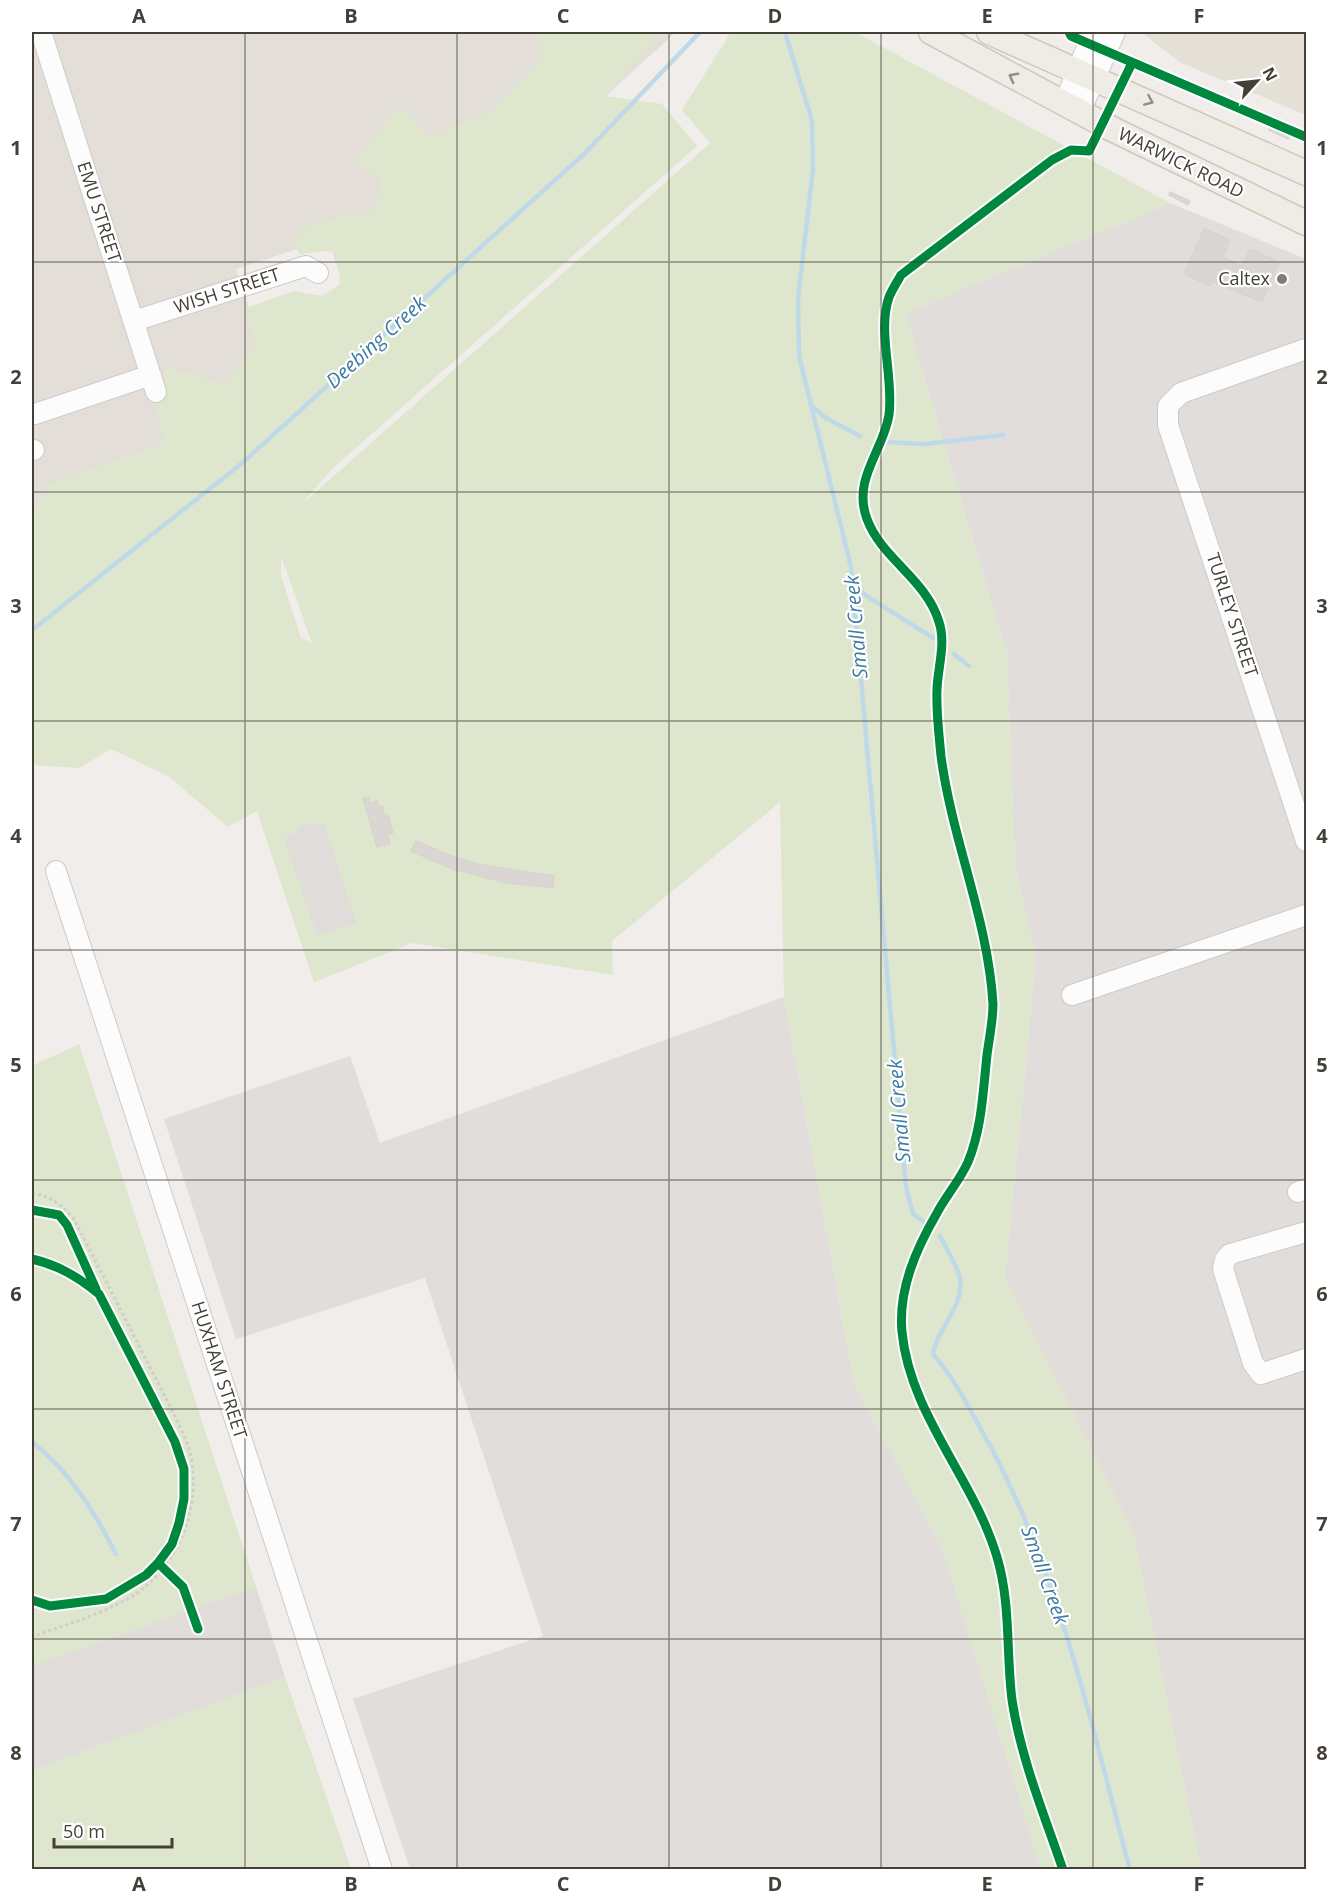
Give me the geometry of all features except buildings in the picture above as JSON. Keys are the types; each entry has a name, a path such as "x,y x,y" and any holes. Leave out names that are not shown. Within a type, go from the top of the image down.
{"main road":[{"name":"WARWICK ROAD","path":"931,32 1072,108 1306,224"},
{"path":"989,32 1306,173"}],"street":[{"name":"EMU STREET","path":"35,414 153,384 41,32"},
{"path":"1087,74 1093,32"},
{"path":"1072,108 1087,74 1115,32"},
{"name":"WISH STREET","path":"134,321 306,266 318,273"},
{"name":"TURLEY STREET","path":"1306,349 1181,393 1168,406 1168,424 1306,841"},
{"name":"HUXHAM STREET","path":"56,871 382,1869"},
{"path":"1072,995 1306,915"},
{"path":"1306,1232 1230,1254 1225,1260 1223,1269 1256,1368 1261,1374 1306,1359"}],"path":[{"path":"32,1194 41,1194 59,1203 74,1219 176,1418 190,1452 193,1489 189,1518 180,1542 164,1569 129,1598 32,1637"},
{"path":"48,1212 58,1215 68,1225 90,1274"},
{"path":"170,1432 175,1442"},
{"path":"164,1569 183,1507 184,1469 181,1460"},
{"path":"85,1606 106,1599 146,1575 164,1569"}],"shaded area":[{"path":"32,32 676,32 610,92 508,197 361,339 328,239 236,269 286,420 32,617"},
{"path":"1141,32 1306,32 1306,115 1179,62"},
{"path":"1170,203 1306,259 1306,1869 1201,1869 1133,1532 1005,1277 1036,958 1015,866 1007,654 905,313"},
{"path":"324,823 356,923 317,935 284,839 303,825"},
{"path":"784,997 854,1383 942,1547 1041,1869 410,1869 353,1699 543,1636 425,1278 236,1339 164,1119 350,1056 380,1143"},
{"path":"256,1587 285,1677 32,1770 32,1666"}],"green space":[{"path":"538,32 662,32 605,96 662,104 697,146 331,470 301,505 710,143 682,110 731,32 855,32 1170,203 905,313 1007,654 1015,866 1036,958 1005,1277 1133,1532 1201,1869 1041,1869 942,1547 854,1383 784,997 780,802 612,941 613,975 412,943 314,982 257,811 228,827 168,776 111,749 79,768 32,765 32,512 50,484 164,443 155,402 168,367 226,385 256,344 244,309 293,291 322,296 340,284 336,255 327,251 300,254 294,245 301,229 338,217 360,216 376,209 380,179 356,161 399,104 429,136 490,112 538,64","holes":["281,556 312,643 301,638 281,575"]},
{"path":"79,1044 256,1587 32,1666 32,1066"},
{"path":"285,1677 351,1869 32,1869 32,1770"}],"waterway":[{"name":"Deebing Creek","path":"32,630 241,464 585,153 700,32"},
{"name":"Small Creek","path":"785,32 812,121 813,169 798,299 799,356 851,567 906,1187 913,1214 927,1224"},
{"path":"810,404 824,417 860,436"},
{"path":"881,442 925,444 1003,435"},
{"path":"853,580 865,595 933,638"},
{"path":"954,654 969,666"},
{"name":"Small Creek","path":"940,1236 957,1269 960,1289 954,1309 939,1335 933,1354 953,1381 982,1431 1009,1483 1032,1536 1052,1590 1086,1701 1130,1870"},
{"path":"32,1442 58,1466 80,1493 116,1554"}],"cycle path":[{"path":"1069,32 1071,36 1306,137"},
{"path":"1063,1870 1034,1786 1016,1722 1010,1682 1004,1592 997,1557 974,1501 917,1391 907,1362 902,1332 901,1316 910,1270 922,1241 965,1169 973,1149 981,1109 993,1004 984,941 953,818 941,756 937,706 942,647 939,622 925,594 882,546 874,533 863,505 863,491 889,415 885,340 886,311 889,297 901,275 1052,160 1071,150 1089,151 1132,63"},
{"path":"32,1210 59,1215 67,1225 96,1289"},
{"path":"32,1259 67,1272 99,1294 175,1442 184,1469 184,1499 172,1544 146,1575 106,1599 50,1606 32,1600"},
{"path":"158,1563 183,1587 198,1629"}],"place":[{"name":"Caltex","path":"1282,279"}]}
